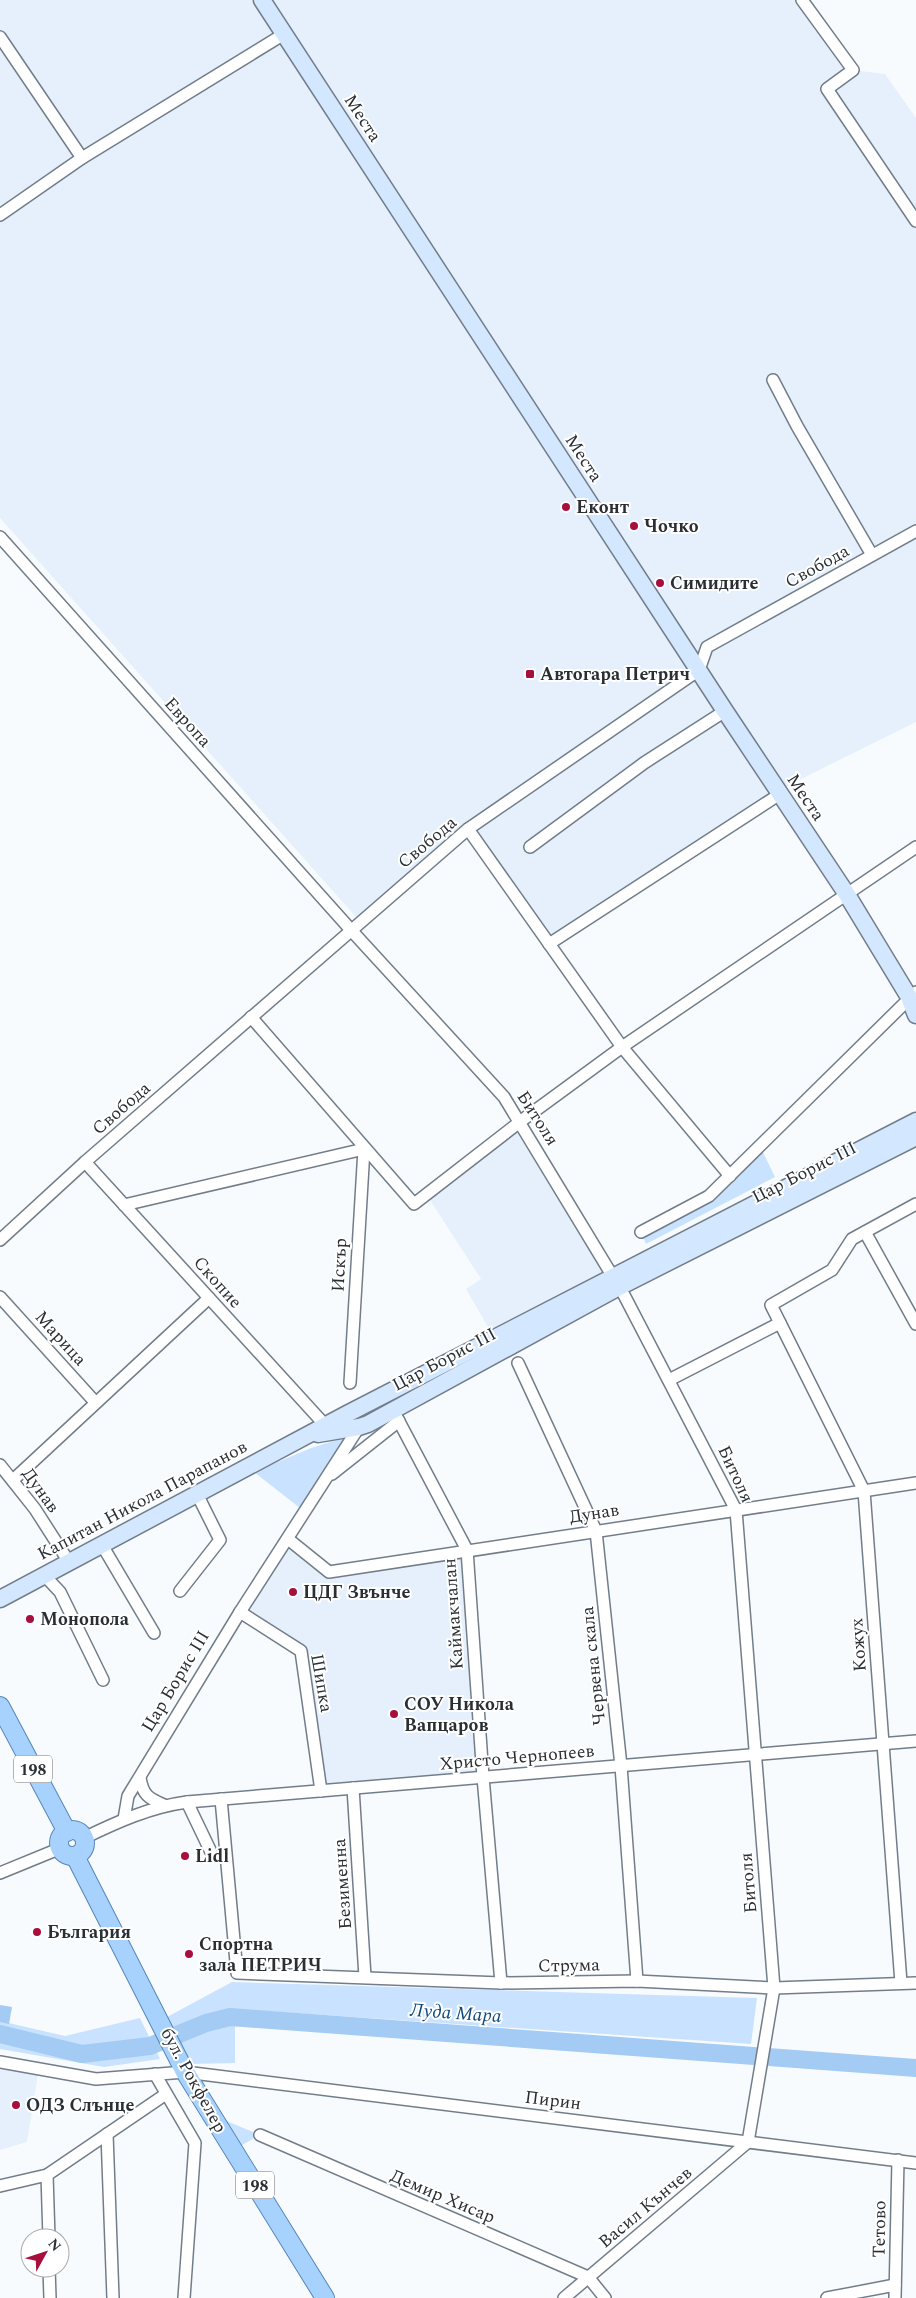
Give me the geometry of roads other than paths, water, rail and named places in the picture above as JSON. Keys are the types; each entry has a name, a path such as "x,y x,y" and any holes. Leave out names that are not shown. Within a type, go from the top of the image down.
{"main road":[{"name":"Места","path":"262,0 724,711 912,995 916,1016"},
{"name":"Цар Борис III","path":"363,1425 396,1415 617,1282 916,1121"},
{"name":"Цар Борис III","path":"360,1407 916,1137"},
{"name":"Капитан Никола Парапанов","path":"0,1599 360,1407"},
{"path":"360,1407 358,1414 363,1425"},
{"name":"Капитан Никола Парапанов","path":"304,1436 363,1425"},
{"name":"198","path":"0,1706 67,1832"},
{"path":"75,1831 84,1838 82,1851 68,1852 61,1837 67,1832 75,1831"},
{"name":"бул. Рокфелер","path":"68,1852 157,2014 186,2072 324,2298"}],"street":[{"path":"802,0 853,70 827,88 916,221"},
{"path":"0,214 82,158 284,34"},
{"path":"0,37 82,158"},
{"path":"774,380 797,426 872,555"},
{"name":"Свобода","path":"0,1240 85,1162 468,829 699,670 707,647 916,531"},
{"name":"Европа","path":"0,537 350,930"},
{"path":"530,847 644,763 724,711"},
{"path":"549,944 780,794"},
{"path":"468,829 622,1047 730,1176"},
{"path":"251,1017 364,1150 414,1204 521,1121 622,1047 916,847"},
{"name":"Битоля","path":"350,930 504,1097 521,1121 617,1282 736,1510 774,1988 748,2142"},
{"path":"641,1232 709,1196 912,995"},
{"path":"124,1205 364,1150"},
{"name":"Искър","path":"350,1383 364,1150"},
{"name":"Скопие","path":"85,1162 325,1425"},
{"path":"916,1204 865,1232 916,1324"},
{"name":"Кожух","path":"865,1232 852,1239 832,1270 771,1305 864,1490 901,1983"},
{"name":"Марица","path":"0,1297 95,1402"},
{"path":"13,1480 209,1298"},
{"path":"669,1380 780,1323"},
{"name":"Червена скала","path":"518,1363 596,1531 621,1766 637,1982"},
{"path":"324,1480 396,1415"},
{"name":"Каймакчалан","path":"396,1415 467,1550 483,1777 501,1983"},
{"name":"Цар Борис III","path":"124,1819 128,1796 240,1612 324,1480 363,1425"},
{"name":"Дунав","path":"0,1465 35,1509 69,1562"},
{"name":"Дунав","path":"288,1539 329,1572 916,1483"},
{"path":"180,1591 220,1540 197,1494"},
{"path":"102,1544 154,1633"},
{"path":"44,1575 60,1592 103,1680"},
{"name":"Шипка","path":"240,1612 301,1651 321,1791"},
{"name":"Христо Чернопеев","path":"124,1819 164,1805 187,1802 916,1741"},
{"path":"140,1778 142,1790 152,1800 164,1805"},
{"name":"Безименна","path":"353,1788 365,1977"},
{"name":"Струма","path":"221,1799 237,1973 501,1983 637,1982 774,1988 916,1983"},
{"path":"187,1802 211,1852"},
{"path":"84,1838 124,1819"},
{"path":"0,1873 68,1852"},
{"name":"Пирин","path":"0,2062 96,2079 186,2072 916,2163"},
{"path":"155,2074 195,2143 184,2298"},
{"path":"0,2186 47,2175 166,2094"},
{"path":"107,2134 114,2298"},
{"name":"Демир Хисар","path":"260,2135 588,2277 605,2298"},
{"name":"Васил Кънчев","path":"564,2298 748,2142"},
{"name":"Тетово","path":"895,2298 898,2160"},
{"path":"47,2175 48,2228"},
{"path":"49,2278 50,2298"},
{"path":"827,2298 895,2285"}],"waterway":[{"name":"Луда Мара","path":"0,2034 82,2054 150,2046 206,2023 230,2017 916,2068"}],"place":[{"name":"Еконт","path":"566,507"},
{"name":"Чочко","path":"634,526"},
{"name":"Симидите","path":"660,583"},
{"name":"Автогара Петрич","path":"530,674"},
{"name":"ЦДГ Звънче","path":"293,1592"},
{"name":"Монопола","path":"30,1619"},
{"name":"СОУ Никола Вапцаров","path":"394,1714"},
{"name":"Lidl","path":"185,1856"},
{"name":"България","path":"37,1932"},
{"name":"Спортна зала ПЕТРИЧ","path":"189,1954"},
{"name":"ОДЗ Слънце","path":"16,2105"}]}
